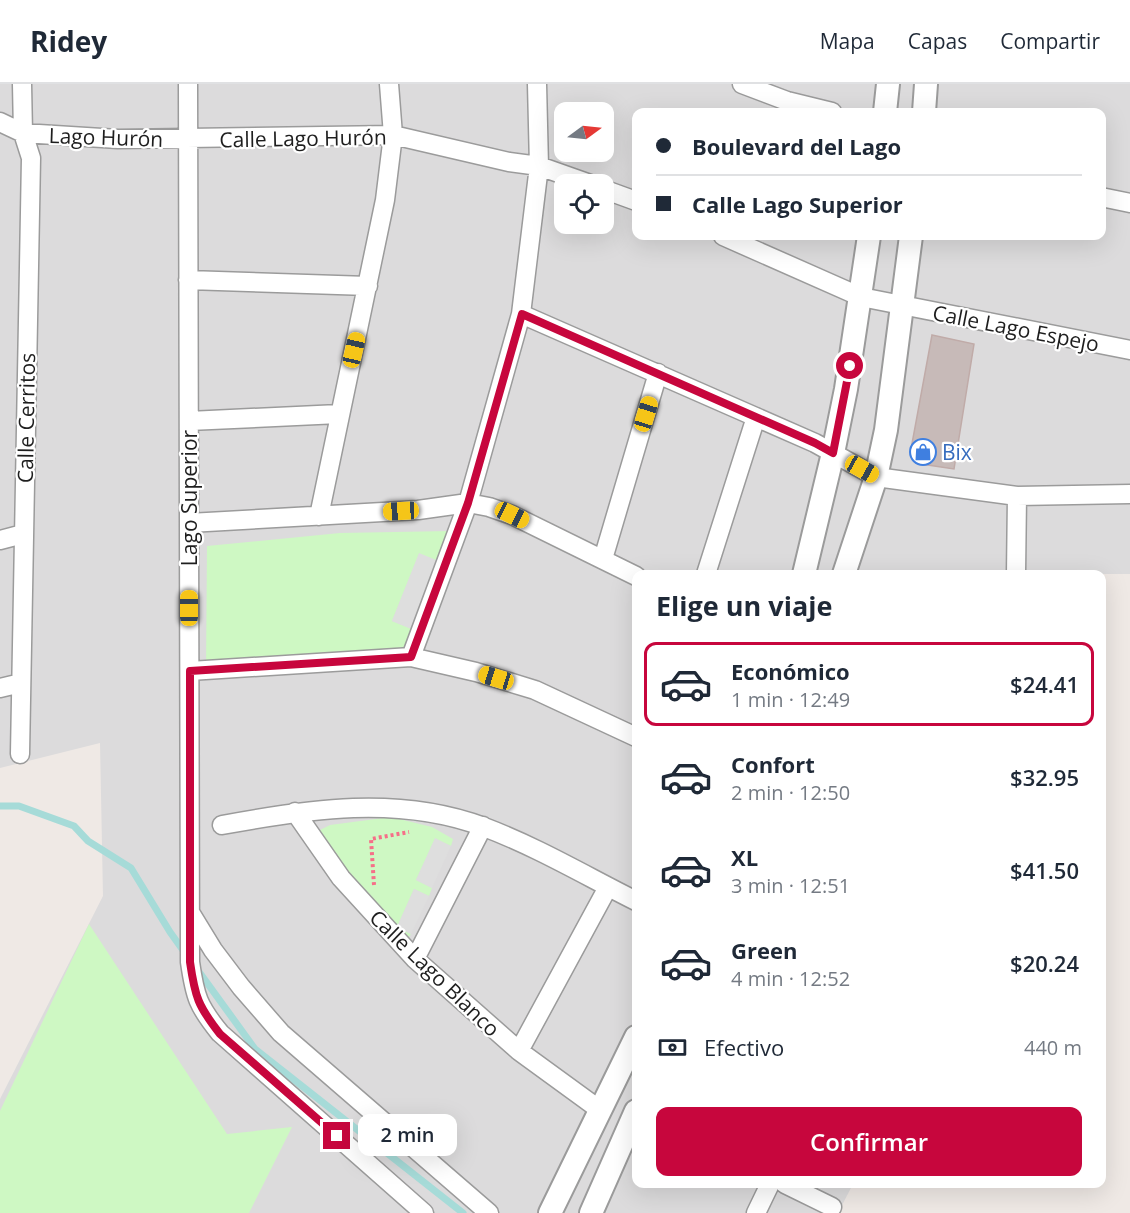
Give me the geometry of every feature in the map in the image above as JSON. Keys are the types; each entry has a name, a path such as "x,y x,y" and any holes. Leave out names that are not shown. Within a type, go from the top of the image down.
{"street":[{"name":"Calle Cerritos","path":"20,754 31,158 23,133 22,84"},
{"name":"Lago Superior","path":"188,84 190,932 192,977 196,998 220,1034 424,1213"},
{"path":"319,516 385,200 393,135 389,84"},
{"path":"411,657 468,503 522,314 539,166 537,84"},
{"path":"741,84 789,92 823,108"},
{"path":"885,108 888,84"},
{"path":"924,108 926,84"},
{"path":"0,122 23,133"},
{"name":"Lago Hurón","path":"23,133 118,140 189,139"},
{"name":"Calle Lago Hurón","path":"189,139 393,135 509,162 539,166 562,174"},
{"path":"614,193 632,200"},
{"path":"1106,198 1130,203"},
{"path":"732,240 861,297"},
{"path":"805,570 833,453 861,297 868,240"},
{"path":"845,570 876,477 886,430 910,240"},
{"path":"188,280 368,286"},
{"name":"Calle Lago Espejo","path":"861,297 1130,350"},
{"path":"522,314 815,443 876,477 1017,496 1130,494"},
{"path":"603,559 658,373"},
{"path":"189,421 339,414"},
{"path":"707,570 756,417"},
{"path":"1016,570 1017,496"},
{"path":"189,523 418,510 468,503 512,515 632,574"},
{"path":"0,540 23,534"},
{"path":"190,671 411,657 476,672 535,690 632,735"},
{"path":"0,688 21,683"},
{"path":"222,825 295,812 355,807 390,808 445,816 483,826 632,899"},
{"name":"Calle Lago Blanco","path":"295,812 341,878 376,919 415,959 519,1052 600,1110"},
{"path":"415,959 483,826"},
{"path":"519,1052 608,887"},
{"path":"190,912 213,950 281,1033 489,1213"},
{"path":"549,1213 632,1045"},
{"path":"591,1213 632,1120"},
{"path":"756,1213 768,1188"},
{"path":"793,1188 832,1207"}],"path":[{"path":"376,919 371,839 412,831"}],"shaded area":[{"path":"0,84 1130,84 1130,574 1106,574 1106,570 632,570 632,1188 851,1188 838,1213 0,1213 0,1099 103,896 100,743 0,768"},
{"path":"419,553 441,562 414,630 392,621"},
{"path":"435,838 451,846 432,888 416,880"},
{"path":"414,889 429,896 411,934 397,927"}],"green space":[{"path":"450,531 441,562 419,554 392,621 414,630 403,651 206,669 207,546 340,533"},
{"path":"391,817 432,827 453,839 451,846 435,839 416,880 432,888 429,896 414,889 397,927 411,934 406,941 320,840 320,830 330,825"},
{"path":"89,924 227,1134 292,1127 249,1213 0,1213 0,1111"}],"building":[{"path":"932,335 974,344 954,469 921,464 911,449"}],"waterway":[{"path":"0,806 19,806 74,826 88,841 131,868 185,953"},
{"path":"197,969 255,1049 463,1213"}],"place":[{"name":"Bix","path":"923,452"}],"route":[{"path":"337,1136 220,1034 196,998 190,962 190,671 411,657 468,503 522,314 833,453 850,366"}]}
